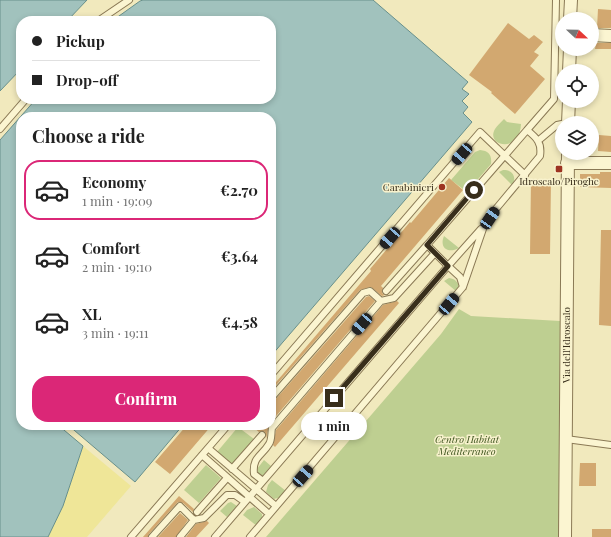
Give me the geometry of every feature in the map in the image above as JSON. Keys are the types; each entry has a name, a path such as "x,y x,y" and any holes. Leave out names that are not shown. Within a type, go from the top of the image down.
{"street":[{"path":"570,12 571,0"},
{"path":"599,35 611,36"},
{"name":"Via dell'Idroscalo","path":"565,537 567,160"},
{"path":"585,160 611,163"}],"lane":[{"path":"105,16 129,0"},
{"path":"386,291 554,99 556,0"},
{"path":"0,129 22,104"},
{"path":"539,140 555,127"},
{"path":"215,537 484,226 495,210 540,156 541,148 539,140 527,130"},
{"path":"276,369 480,132 525,175"},
{"path":"250,537 463,287 484,226"},
{"path":"427,245 460,277 463,287"},
{"path":"276,419 381,300 394,298 435,253"},
{"path":"276,392 363,293 370,291 381,300"},
{"path":"131,537 224,430"},
{"path":"262,481 254,474 255,460 270,442 270,430"},
{"path":"232,469 262,435"},
{"path":"566,439 611,445"},
{"path":"208,448 276,506"},
{"path":"202,455 247,499 269,514"},
{"path":"197,512 227,478"},
{"path":"180,537 194,520 204,518 226,495 235,495 247,499"},
{"path":"152,537 180,506 194,520"}],"green space":[{"path":"504,119 507,122 521,124 519,134 515,140 504,144 495,140 493,135 495,129"},
{"path":"480,150 486,151 489,154 491,164 467,192 451,180 475,152"},
{"path":"503,170 510,171 512,173 514,177 513,186 499,172"},
{"path":"444,236 459,248 455,250 446,249 443,244"},
{"path":"449,278 458,283 459,287 457,292 444,281"},
{"name":"Centro Habitat Mediterraneo","path":"459,309 471,316 560,321 559,537 266,537 441,334"},
{"path":"235,430 242,430 254,439 232,465 217,452"},
{"path":"264,460 271,466 261,478 257,469"},
{"path":"206,465 221,478 199,503 184,490"},
{"path":"272,480 286,491 281,497 274,499 266,492 268,485"},
{"path":"231,502 237,506 227,517 220,511"},
{"path":"254,507 262,514 262,519 257,526 243,515 247,510"}],"sand":[{"path":"83,446 131,486 87,537 48,537 63,506"}],"water":[{"path":"0,0 87,0 72,16 16,16 16,74 0,91"},
{"path":"373,0 468,82 462,89 469,94 462,101 468,107 463,113 472,122 276,350 276,112 25,112 32,104 276,104 276,16 119,16 140,1"},
{"path":"16,122 16,430 64,430 83,446 63,506 48,537 0,537 0,140"},
{"path":"74,430 179,430 135,482"}],"building":[{"path":"598,9 611,10 611,28 599,28"},
{"path":"508,23 529,39 534,35 543,42 534,52 539,55 530,66 545,79 515,114 491,93 492,92 469,75"},
{"path":"599,43 611,43 611,49 599,49"},
{"path":"599,135 611,136 611,152 599,151"},
{"path":"600,172 611,172 611,188 580,187 580,174 600,174"},
{"path":"449,178 463,190 381,286 383,288 382,293 385,295 382,296 371,287 360,290 276,385 276,382 371,271 370,269 410,222 411,223"},
{"path":"531,179 551,180 550,254 530,254"},
{"path":"601,230 611,230 611,326 599,325"},
{"path":"369,296 375,301 276,416 276,399 366,297"},
{"path":"397,301 399,303 275,447 273,445 276,430 383,305"},
{"path":"183,430 208,430 170,474 155,462"},
{"path":"256,430 268,430 266,439 265,432 259,432"},
{"path":"580,463 596,463 596,486 579,486"},
{"path":"179,496 194,509 193,512 183,503 178,502 148,537 143,537"},
{"path":"180,513 188,520 176,537 158,537"},
{"path":"207,521 209,523 196,537 186,537 196,524"},
{"path":"592,529 611,529 611,537 592,537"}],"place":[{"name":"Idroscalo/Piroghe","path":"559,169"},
{"name":"Carabinieri","path":"442,187"}],"route":[{"path":"334,398 448,266 427,245 474,190"}]}
